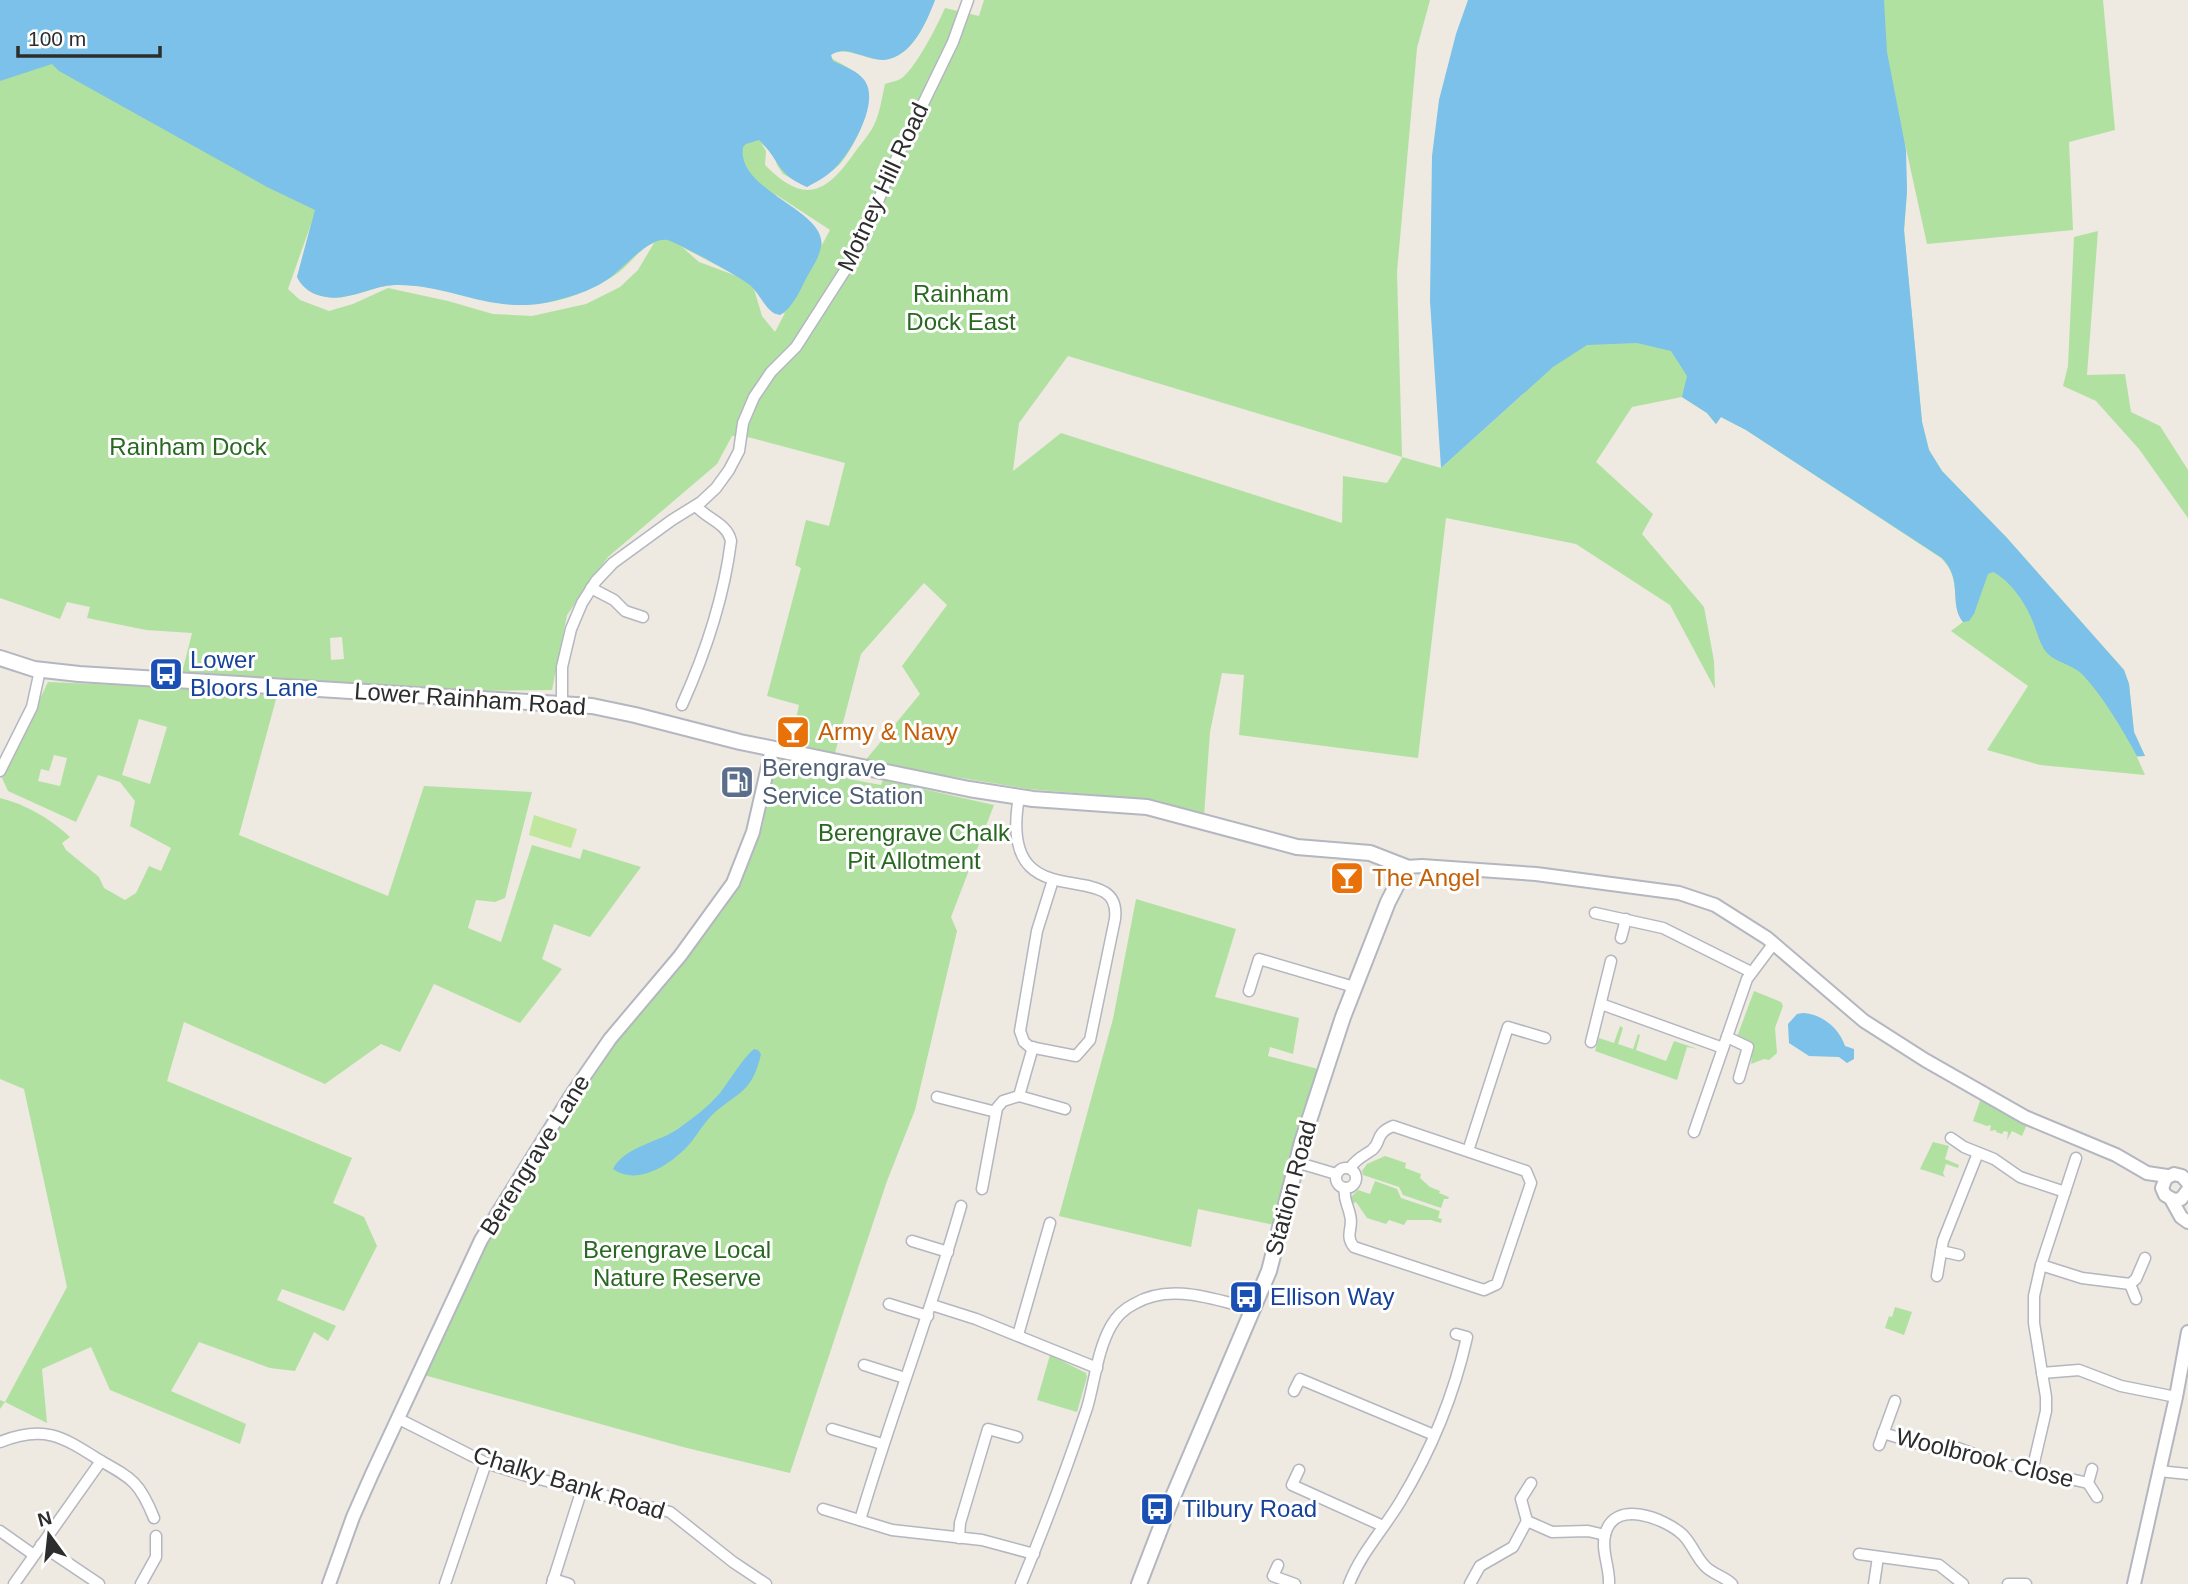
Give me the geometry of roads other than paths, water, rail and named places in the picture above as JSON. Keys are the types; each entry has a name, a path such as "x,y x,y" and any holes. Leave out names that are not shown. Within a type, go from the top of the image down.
{"main road":[{"name":"Lower Rainham Road","path":"0,658 40,670 100,676 592,706 772,749 1019,797 1153,808 1292,846 1370,853 1406,867"},
{"name":"Station Road","path":"1139,1584 1169,1506 1269,1271 1296,1162 1354,987 1388,902 1406,867"}],"street":[{"name":"Motney Hill Road","path":"559,704 562,698 562,667 571,629 582,603 613,562 696,506 720,483 737,456 742,442 740,435 743,424 754,397 771,372 796,347 860,247 889,174 953,42 968,0"},
{"path":"682,705 711,628 731,542 728,531 704,515 696,506"},
{"path":"592,588 614,600 625,611 643,617"},
{"path":"0,771 32,707 40,670"},
{"name":"Berengrave Lane","path":"329,1584 353,1517 468,1264 496,1214 610,1039 680,956 733,883 754,832 772,749"},
{"path":"1019,797 1015,830 1019,850 1025,860 1036,871 1053,880 1103,890 1114,900 1116,916 1090,1040 1076,1056 1033,1047 1024,1042 1020,1031 1037,931 1053,880"},
{"path":"1406,867 1504,870 1679,893 1723,908 1774,943 1846,1007 1892,1040 2025,1117 2116,1156 2147,1174 2153,1186 2167,1196 2181,1199 2188,1191"},
{"path":"1595,913 1670,931 1751,972"},
{"path":"1621,938 1626,919"},
{"path":"1694,1132 1751,972 1774,943"},
{"path":"1250,991 1259,959 1354,987"},
{"path":"1591,1042 1611,961"},
{"path":"1601,1004 1748,1047 1739,1078"},
{"path":"1468,1151 1508,1027 1545,1038"},
{"path":"1019,1096 1033,1047"},
{"path":"982,1189 996,1112 1003,1101 1019,1096 1065,1109"},
{"path":"937,1097 996,1112"},
{"path":"1345,1188 1344,1200 1351,1217 1348,1235 1354,1247 1484,1290 1497,1284 1531,1182 1525,1171 1392,1126 1381,1132 1374,1149 1358,1157 1350,1168"},
{"path":"1951,1138 2026,1180 2065,1192"},
{"path":"1937,1276 1941,1251 1978,1153"},
{"path":"2032,1471 2046,1411 2033,1315 2034,1296 2041,1265 2076,1158"},
{"path":"1296,1162 1336,1174"},
{"path":"1341,1168 1350,1168 1355,1172 1355,1181 1352,1186 1345,1188 1337,1183 1336,1174 1341,1168"},
{"path":"2147,1174 2177,1172 2188,1183"},
{"path":"2177,1172 2163,1184 2167,1196 2181,1217 2188,1222"},
{"path":"860,1520 882,1444 932,1305 961,1206"},
{"path":"1018,1335 1050,1223"},
{"path":"912,1241 948,1252"},
{"path":"1941,1251 1959,1255"},
{"path":"2130,1284 2138,1276 2145,1258"},
{"path":"2041,1265 2082,1278 2130,1284"},
{"path":"2130,1284 2136,1299"},
{"path":"1021,1584 1072,1452 1107,1334 1118,1317 1134,1304 1153,1295 1176,1292 1253,1309"},
{"path":"889,1304 928,1315"},
{"path":"932,1305 1018,1335 1097,1368"},
{"path":"2134,1584 2188,1332"},
{"path":"1349,1584 1363,1553 1408,1489 1450,1398 1466,1337 1456,1335"},
{"path":"864,1365 905,1378"},
{"path":"2042,1373 2079,1370 2122,1386 2176,1397"},
{"path":"1294,1391 1300,1379 1434,1435"},
{"name":"Woolbrook Close","path":"1879,1446 1895,1401"},
{"name":"Chalky Bank Road","path":"399,1419 486,1462 670,1512 765,1584"},
{"path":"959,1538 960,1523 988,1429 1017,1437"},
{"path":"837,1444 836,1430 882,1444"},
{"path":"0,1442 39,1433 56,1435 133,1479 145,1496 154,1518"},
{"name":"Woolbrook Close","path":"1883,1433 1933,1448 1958,1448 1996,1462 2088,1483 2097,1497"},
{"path":"14,1584 101,1461"},
{"path":"442,1583 486,1462"},
{"name":"Woolbrook Close","path":"2088,1483 2092,1469"},
{"path":"1299,1470 1292,1485 1383,1526"},
{"path":"2159,1471 2188,1474"},
{"path":"1470,1584 1480,1566 1514,1548 1527,1521 1521,1499 1531,1483"},
{"path":"569,1584 553,1581 582,1489"},
{"path":"823,1509 892,1530 1002,1544 1034,1554"},
{"path":"1609,1584 1605,1535 1614,1521 1623,1515 1643,1515 1681,1533 1707,1569 1732,1584"},
{"path":"1527,1521 1552,1532 1588,1531 1605,1535"},
{"path":"0,1531 34,1555"},
{"path":"141,1584 156,1557 156,1536"},
{"path":"41,1545 99,1584"},
{"path":"1859,1554 1939,1565 1963,1584"},
{"path":"1874,1584 1878,1557"},
{"path":"1278,1565 1273,1576 1294,1584"},
{"path":"2008,1584 2026,1584"}],"water":[{"path":"0,0 935,0 917,38 903,53 894,58 881,60 844,51 831,55 833,61 862,77 869,90 869,102 855,140 841,162 828,174 807,187 789,177 759,140 743,147 744,161 752,174 763,186 806,217 821,239 818,258 800,291 780,315 771,311 746,282 667,240 651,244 594,287 542,304 509,305 411,285 386,286 334,298 317,295 305,288 297,277 315,210 267,187 59,71 52,64 0,81"},
{"path":"1468,0 1884,0 1887,52 1906,150 1904,230 1922,422 1929,450 1942,471 2007,538 2124,670 2129,684 2134,732 2145,756 2137,756 2105,704 2083,675 2046,652 2026,608 2006,581 1993,572 1988,574 1974,614 1969,621 1963,622 1956,607 1952,575 1942,558 1746,430 1721,417 1716,424 1707,413 1682,397 1687,376 1671,351 1637,343 1587,345 1553,367 1441,468 1430,301 1432,156 1439,100"},
{"path":"1797,1014 1817,1016 1829,1023 1839,1033 1845,1046 1854,1049 1854,1059 1847,1063 1839,1057 1809,1056 1789,1043 1788,1024"},
{"path":"754,1049 761,1054 748,1085 712,1115 678,1155 661,1167 642,1175 622,1174 613,1169 625,1155 670,1134 705,1108"}],"place":[{"name":"Lower Bloors Lane","path":"166,674"},
{"name":"Army & Navy","path":"793,732"},
{"name":"Berengrave Service Station","path":"737,782"},
{"name":"The Angel","path":"1347,878"},
{"name":"Ellison Way","path":"1246,1297"},
{"name":"Tilbury Road","path":"1157,1509"}],"park label":[{"name":"Rainham Dock East","path":"961,308"},
{"name":"Rainham Dock","path":"188,447"},
{"name":"Berengrave Chalk Pit Allotment","path":"914,847"},
{"name":"Berengrave Local Nature Reserve","path":"677,1264"}]}
